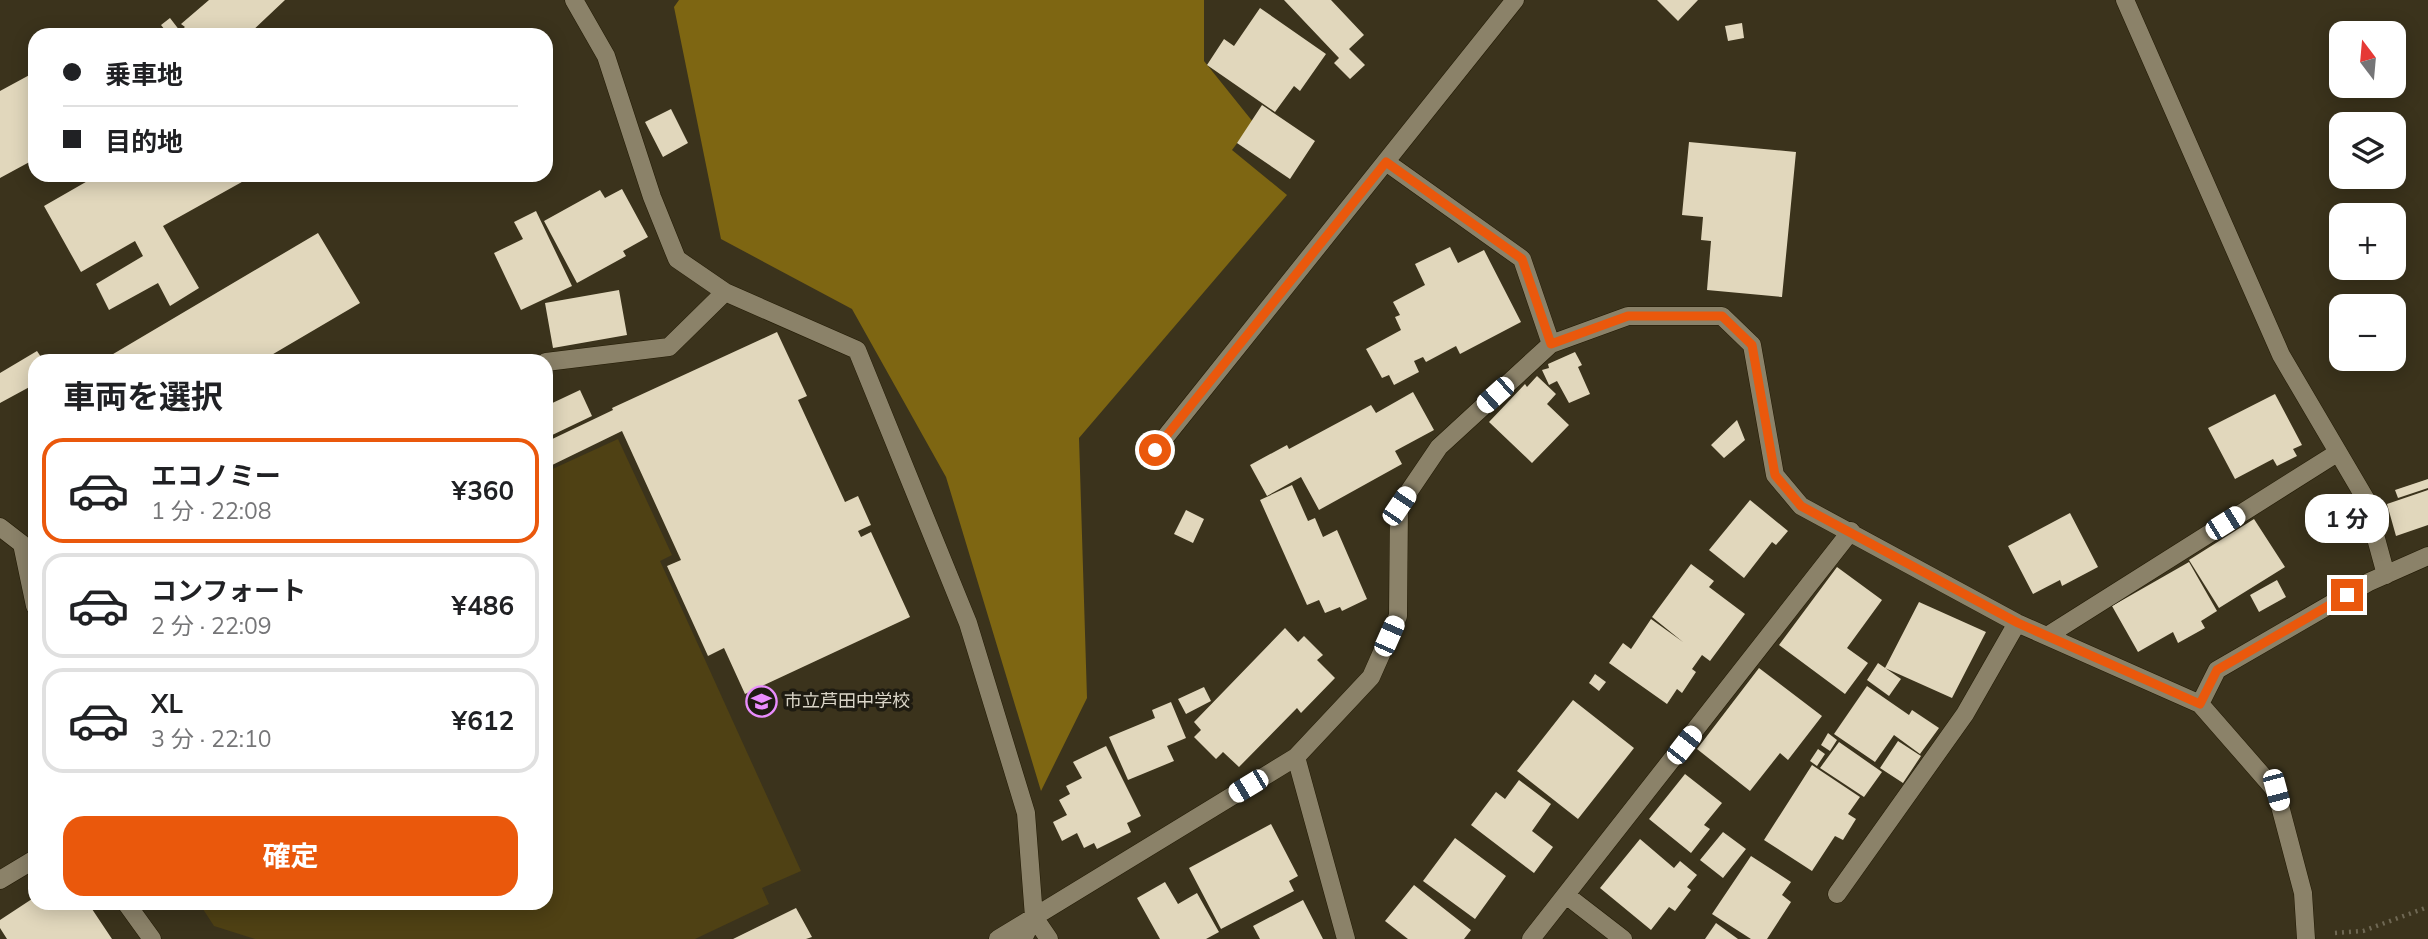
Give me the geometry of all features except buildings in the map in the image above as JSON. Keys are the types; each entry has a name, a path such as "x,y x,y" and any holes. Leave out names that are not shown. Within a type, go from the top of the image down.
{"street":[{"path":"574,0 606,56 652,197 677,259 725,292 857,350 968,623 1026,813 1034,917 1049,939"},
{"path":"1155,450 1515,0"},
{"path":"2125,0 2281,355 2365,498 2386,575"},
{"path":"1386,162 1522,259 1551,344"},
{"path":"553,361 669,347 725,292"},
{"path":"998,939 1296,757 1371,677 1398,616 1399,506 1439,447 1551,344 1628,316 1722,316 1752,345 1775,475 1801,506 2018,623 2200,704 2276,790 2303,893 2306,937"},
{"path":"2047,636 2337,453"},
{"path":"0,527 22,544 28,573"},
{"path":"1531,939 1851,531"},
{"path":"2200,704 2217,670 2386,575 2428,556"},
{"path":"1837,894 1965,713 2018,623"},
{"path":"1296,757 1346,939"},
{"path":"0,880 28,863"},
{"path":"1566,895 1623,939"},
{"path":"131,910 152,939"},
{"path":"1023,939 1034,917"}],"path":[{"path":"2306,937 2363,931 2428,907"}],"shaded area":[{"path":"679,0 1204,0 1204,61 1253,122 1232,150 1287,195 1079,438 1087,698 1041,791 946,477 852,309 721,239 674,7"},
{"path":"618,439 672,555 660,561 801,871 762,888 769,904 695,939 255,939 214,926 204,910 553,910 553,469"}],"place":[{"name":"市立芦田中学校","path":"761,701"}],"route":[{"path":"1155,450 1386,162 1522,259 1551,344 1628,316 1722,316 1752,345 1775,475 1801,506 2032,630 2200,704 2217,670 2347,595"}]}
